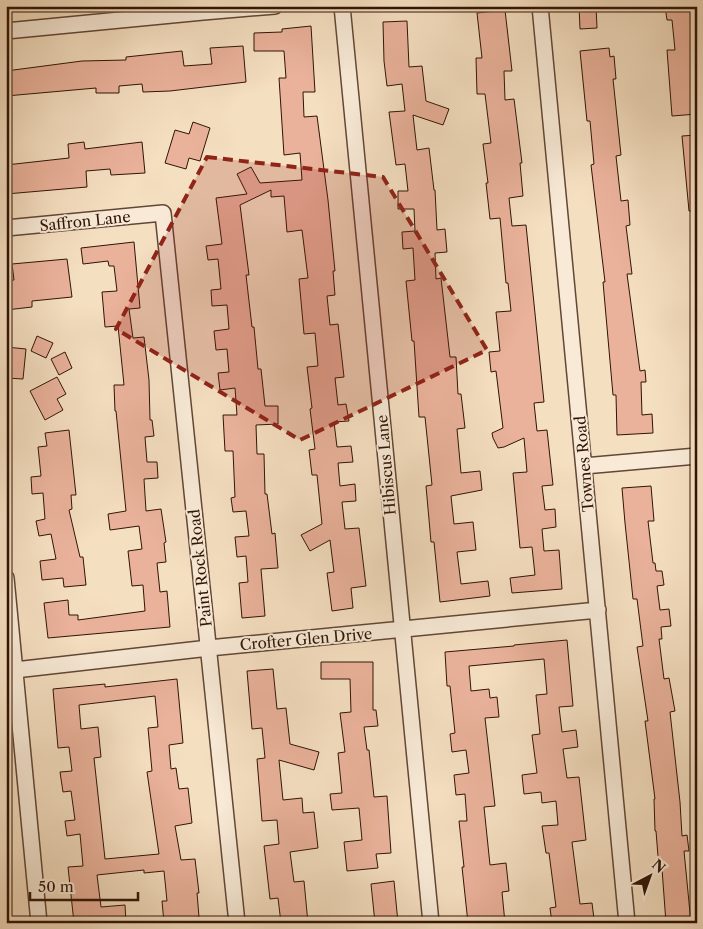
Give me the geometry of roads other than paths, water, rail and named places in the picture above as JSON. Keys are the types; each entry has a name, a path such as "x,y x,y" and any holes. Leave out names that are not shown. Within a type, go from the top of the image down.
{"street":[{"path":"6,30 202,9 275,6"},
{"name":"Hibiscus Lane","path":"342,6 431,923"},
{"name":"Townes Road","path":"540,6 627,923"},
{"name":"Saffron Lane","path":"6,228 164,213"},
{"name":"Paint Rock Road","path":"164,213 237,923"},
{"path":"584,466 697,456"},
{"path":"6,578 39,923"},
{"name":"Crofter Glen Drive","path":"15,670 209,648 598,610"}]}
